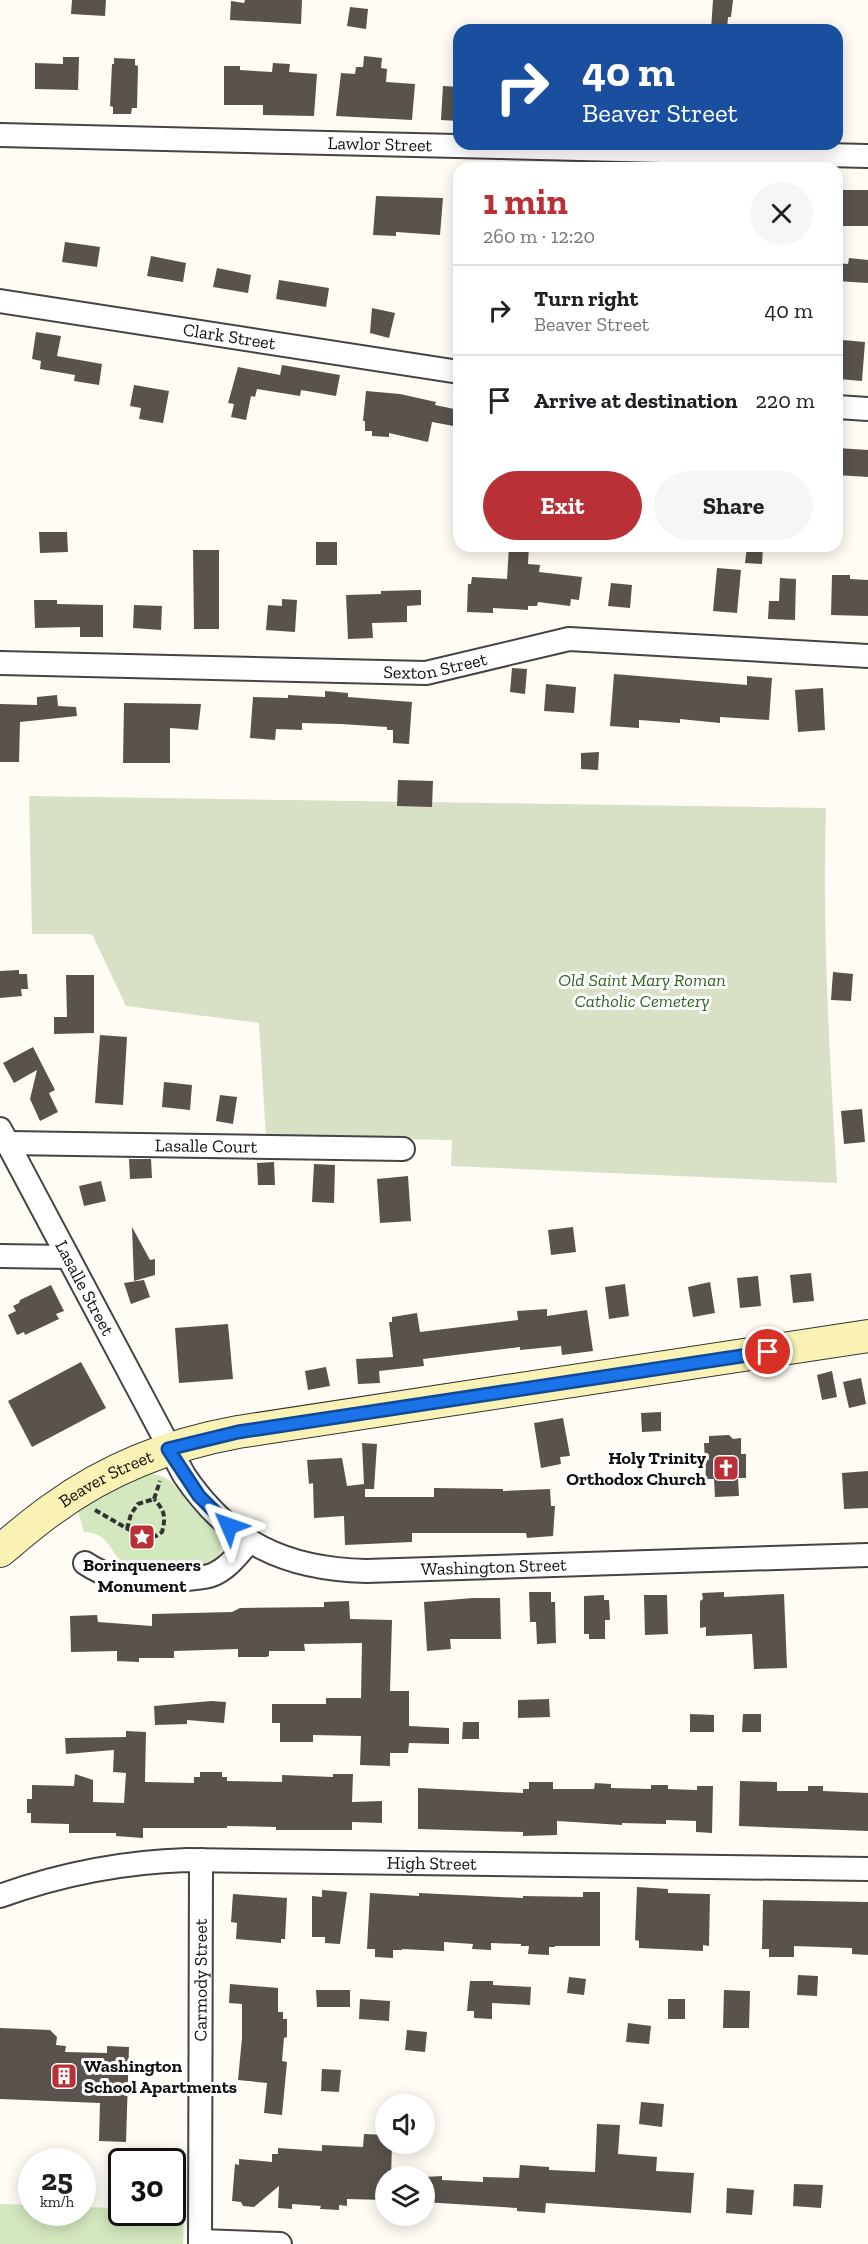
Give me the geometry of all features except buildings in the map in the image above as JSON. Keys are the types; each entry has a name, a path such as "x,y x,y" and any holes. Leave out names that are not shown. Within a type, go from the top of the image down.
{"main road":[{"name":"Beaver Street","path":"0,1551 54,1507 77,1493 129,1464 168,1449 238,1432 868,1336"}],"street":[{"name":"Lawlor Street","path":"0,135 453,146"},
{"name":"Lawlor Street","path":"620,150 868,156"},
{"name":"Clark Street","path":"0,301 453,371"},
{"path":"843,407 868,409"},
{"name":"Sexton Street","path":"0,663 426,673 569,639 868,656"},
{"name":"Lasalle Court","path":"4,1136 403,1149"},
{"name":"Lasalle Street","path":"4,1136 168,1449"},
{"path":"0,1256 68,1257"},
{"name":"Washington Street","path":"168,1449 199,1496 219,1517 250,1541 272,1553 302,1564 351,1571 868,1555"},
{"path":"85,1563 119,1578 201,1578 213,1575 224,1568 250,1541"},
{"name":"High Street","path":"0,1896 63,1876 104,1868 201,1860 868,1869"},
{"name":"Carmody Street","path":"200,2243 201,1860"},
{"path":"200,2243 280,2244"}],"path":[{"path":"154,1499 160,1481"},
{"path":"92,1509 139,1534 160,1535 165,1517 164,1511 154,1499"},
{"path":"128,1529 132,1514 138,1504 154,1499"}],"green space":[{"name":"Old Saint Mary Roman Catholic Cemetery","path":"29,796 826,808 826,949 837,1183 451,1166 452,1140 266,1137 259,1023 126,1006 92,934 32,934"},
{"path":"152,1474 171,1482 218,1534 221,1547 213,1561 200,1566 153,1569 135,1567 122,1561 100,1536 84,1532 78,1511 124,1484"},
{"path":"0,2204 18,2205 18,2226 96,2226 96,2207 108,2208 108,2226 184,2226 183,2244 0,2244"}],"place":[{"name":"Holy Trinity Orthodox Church","path":"726,1468"},
{"name":"Borinqueneers Monument","path":"142,1537"},
{"name":"Washington School Apartments","path":"64,2076"}],"route":[{"path":"229,1526 199,1496 168,1449 238,1432 768,1352"}]}
